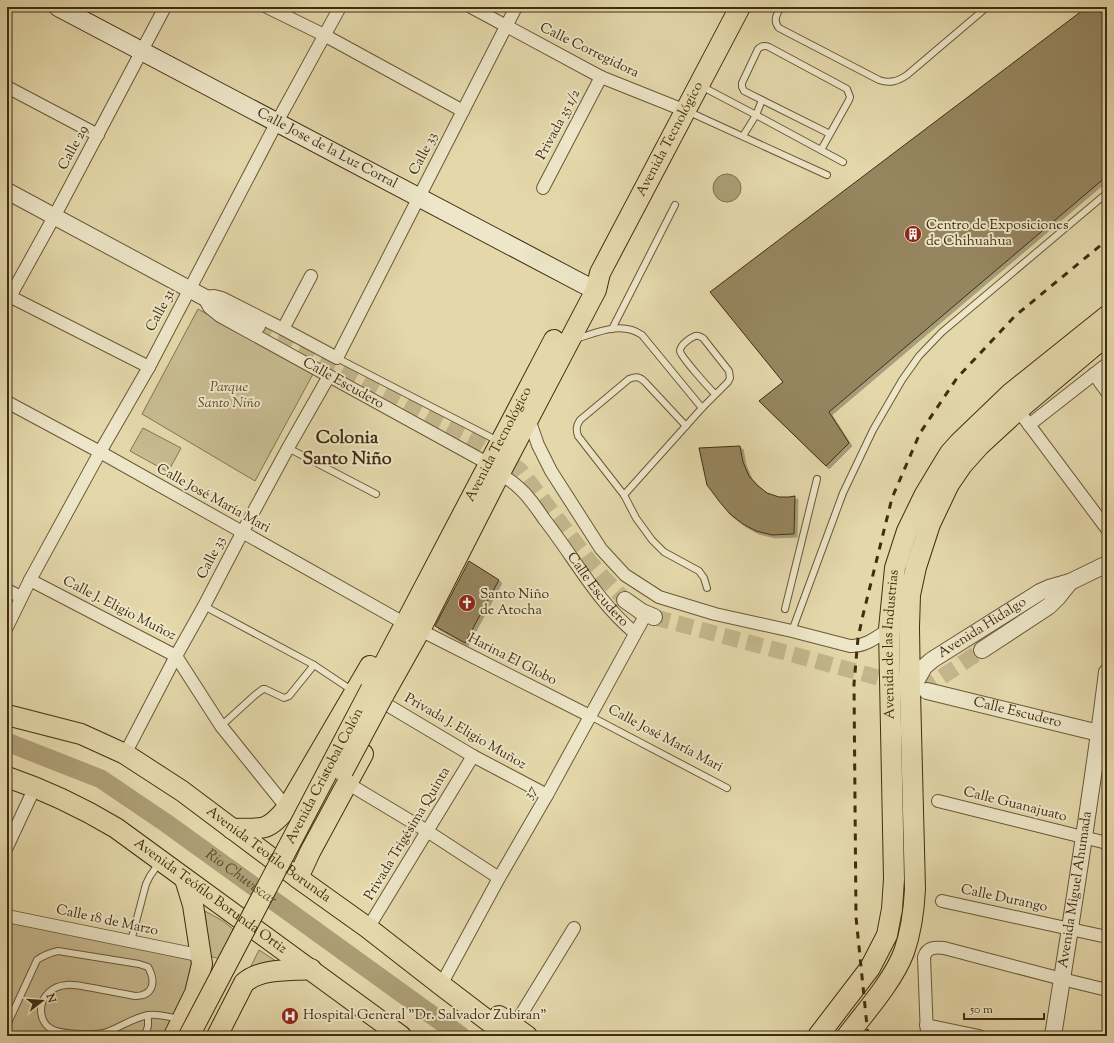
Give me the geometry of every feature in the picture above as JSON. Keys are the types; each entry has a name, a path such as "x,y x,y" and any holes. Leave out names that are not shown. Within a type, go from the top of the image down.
{"main road":[{"name":"Avenida Tecnológico","path":"494,469 500,442 560,344 686,111 740,7"},
{"name":"Calle Jose de la Luz Corral","path":"64,8 141,51 419,197 593,282"},
{"name":"Avenida de las Industrias","path":"818,1036 870,968 887,935 892,909 894,879 889,629 896,568 907,531 924,496 950,453 958,443 1011,393 1107,316"},
{"name":"Avenida de las Industrias","path":"847,1036 893,974 904,953 914,909 916,889 912,797 918,692 909,627 910,595 916,567 930,524 949,484 962,465 1024,417 1107,335"},
{"name":"Avenida Tecnológico","path":"410,631 494,469 529,419 560,344"},
{"name":"Avenida Cristobal Colón","path":"181,1031 410,631"},
{"name":"Avenida Cristobal Colón","path":"202,1036 374,696"},
{"path":"298,878 310,852 347,783 374,696"},
{"path":"232,829 264,828 280,817 374,696"},
{"name":"Avenida Teofilo Borunda","path":"7,715 81,734 125,754 182,791 298,878 368,928 486,1020 516,1033"},
{"name":"Avenida Teófilo Borunda Ortiz","path":"7,777 75,804 116,828 401,1036"},
{"path":"181,1031 196,993 202,964 193,905 185,879"},
{"path":"218,1036 244,983 248,979 255,975 311,969"},
{"path":"462,1001 482,1007 516,1033"}],"street":[{"name":"Calle 29","path":"8,298 54,217 165,7"},
{"path":"267,7 324,35 462,111"},
{"name":"Calle 31","path":"7,627 30,580 100,452 149,367 277,122 340,7"},
{"name":"Calle Corregidora","path":"471,7 602,77 686,111"},
{"name":"Calle 33","path":"337,358 516,7"},
{"name":"Privada 35 1/2","path":"543,188 602,77"},
{"path":"7,87 98,135"},
{"name":"Calle Escudero","path":"7,191 257,326"},
{"path":"284,329 311,276"},
{"path":"204,297 214,296 222,298 337,358"},
{"name":"Calle Escudero","path":"204,297 210,307 220,316 494,469 517,486 551,527 594,589 624,624 635,632"},
{"path":"8,298 149,367"},
{"path":"1107,364 1094,374 1024,417 1107,529"},
{"path":"1094,374 1107,392"},
{"name":"Calle 33","path":"125,754 242,533 329,376"},
{"name":"Calle José María Mari","path":"7,402 100,452 410,631"},
{"path":"529,419 538,445 551,471 601,549 625,575 659,597 714,614 792,631 850,646 858,646 870,641 889,629"},
{"name":"Avenida Hidalgo","path":"918,692 924,667 942,653 1040,592 1070,582 1107,564"},
{"name":"Calle J. Eligio Muñoz","path":"30,580 176,656 222,726 287,808"},
{"name":"Avenida Hidalgo","path":"982,650 1049,606 1070,582"},
{"path":"7,590 21,597"},
{"name":"Calle Escudero","path":"625,600 650,615"},
{"name":"37","path":"441,985 499,878 547,795 635,632 650,615"},
{"name":"Harina El Globo","path":"410,631 590,716"},
{"name":"Avenida Miguel Ahumada","path":"1054,1036 1069,928 1103,734 1107,672"},
{"name":"Calle Escudero","path":"918,692 1103,734"},
{"name":"Privada J. Eligio Muñoz","path":"374,696 473,756 547,795"},
{"name":"Privada Trigésima Quinta","path":"368,928 473,756"},
{"path":"347,783 427,831 499,878"},
{"path":"7,847 35,787"},
{"name":"Calle Guanajuato","path":"938,801 1107,843"},
{"name":"Calle Durango","path":"942,901 1107,937"},
{"name":"Calle 18 de Marzo","path":"7,916 193,954 201,958"},
{"path":"516,1033 574,928"},
{"path":"979,1036 926,1030 924,957 928,950 934,947 944,948 1062,980 1107,990"}],"lane":[{"path":"780,7 775,20 779,28 879,80 889,82 907,75 987,7"},
{"path":"821,150 830,134 849,100 850,96 847,89 769,47 761,46 758,49 742,83 744,91 830,134"},
{"path":"699,85 842,162"},
{"path":"744,136 756,115 762,100"},
{"name":"Calle Corregidora","path":"686,111 744,136 827,175"},
{"path":"792,631 843,493 873,430 902,380 919,356 942,332 1107,193"},
{"path":"612,328 675,205"},
{"path":"560,344 612,328 636,330 642,335 702,408"},
{"path":"624,495 702,408 728,382 730,378 729,372 703,338 695,336 681,346 681,354 715,394"},
{"path":"337,358 500,442"},
{"path":"686,426 640,377 635,377 629,379 580,420 576,429 578,436 624,495 636,518 652,540 664,552 699,571 704,578 707,588"},
{"path":"288,448 376,494"},
{"path":"786,610 817,479"},
{"path":"204,606 374,696"},
{"path":"222,726 263,689 284,698 289,696 314,665"},
{"name":"Calle José María Mari","path":"590,716 726,788"},
{"path":"131,941 146,884 161,860"},
{"path":"7,1025 37,960 44,955 58,952 148,967 152,974 153,982 150,990 141,996 78,986 66,985 56,988 49,992 42,1000 41,1009 42,1018 46,1025 53,1030 71,1033 99,1034 106,1033 134,1019 148,1015 162,1015 181,1031"},
{"path":"145,1036 148,1026 148,1015"}],"green space":[{"name":"Parque Santo Niño","path":"198,309 313,374 255,481 142,414"},
{"path":"143,428 181,448 168,472 130,451"},
{"path":"205,911 223,921 233,929 220,959 209,956"},
{"path":"7,921 193,954 203,963 175,1036 7,1036"},
{"path":"259,950 296,974 247,974"}],"shaded area":[{"path":"727,174 737,178 741,188 737,198 727,202 717,198 713,188 717,178"}],"building":[{"name":"Centro de Exposiciones de Chihuahua","path":"1087,7 1098,7 1107,18 1107,176 829,412 849,443 826,466 759,401 783,382 710,292"},
{"path":"740,446 743,462 749,476 757,485 767,493 779,497 795,496 794,534 772,535 756,531 743,524 730,514 707,485 699,448"},
{"name":"Santo Niño de Atocha","path":"469,561 499,580 465,643 435,626"}],"waterway":[{"name":"Rio Chuviscar","path":"7,742 101,779 166,823 461,1036"}],"tunnel":[{"path":"257,326 477,441 502,456 521,471 590,562 625,600"},
{"path":"654,617 902,684"},
{"path":"922,690 982,650"}],"railway":[{"path":"868,1036 856,917 854,684 858,638 892,498 920,433 957,378 1015,316 1107,240"}],"place":[{"name":"Centro de Exposiciones de Chihuahua","path":"913,234"},
{"name":"Santo Niño de Atocha","path":"467,603"},
{"name":"Hospital General \"Dr. Salvador Zubiran\"","path":"290,1016"}],"district":[{"name":"Colonia Santo Niño","path":"347,449"}]}
